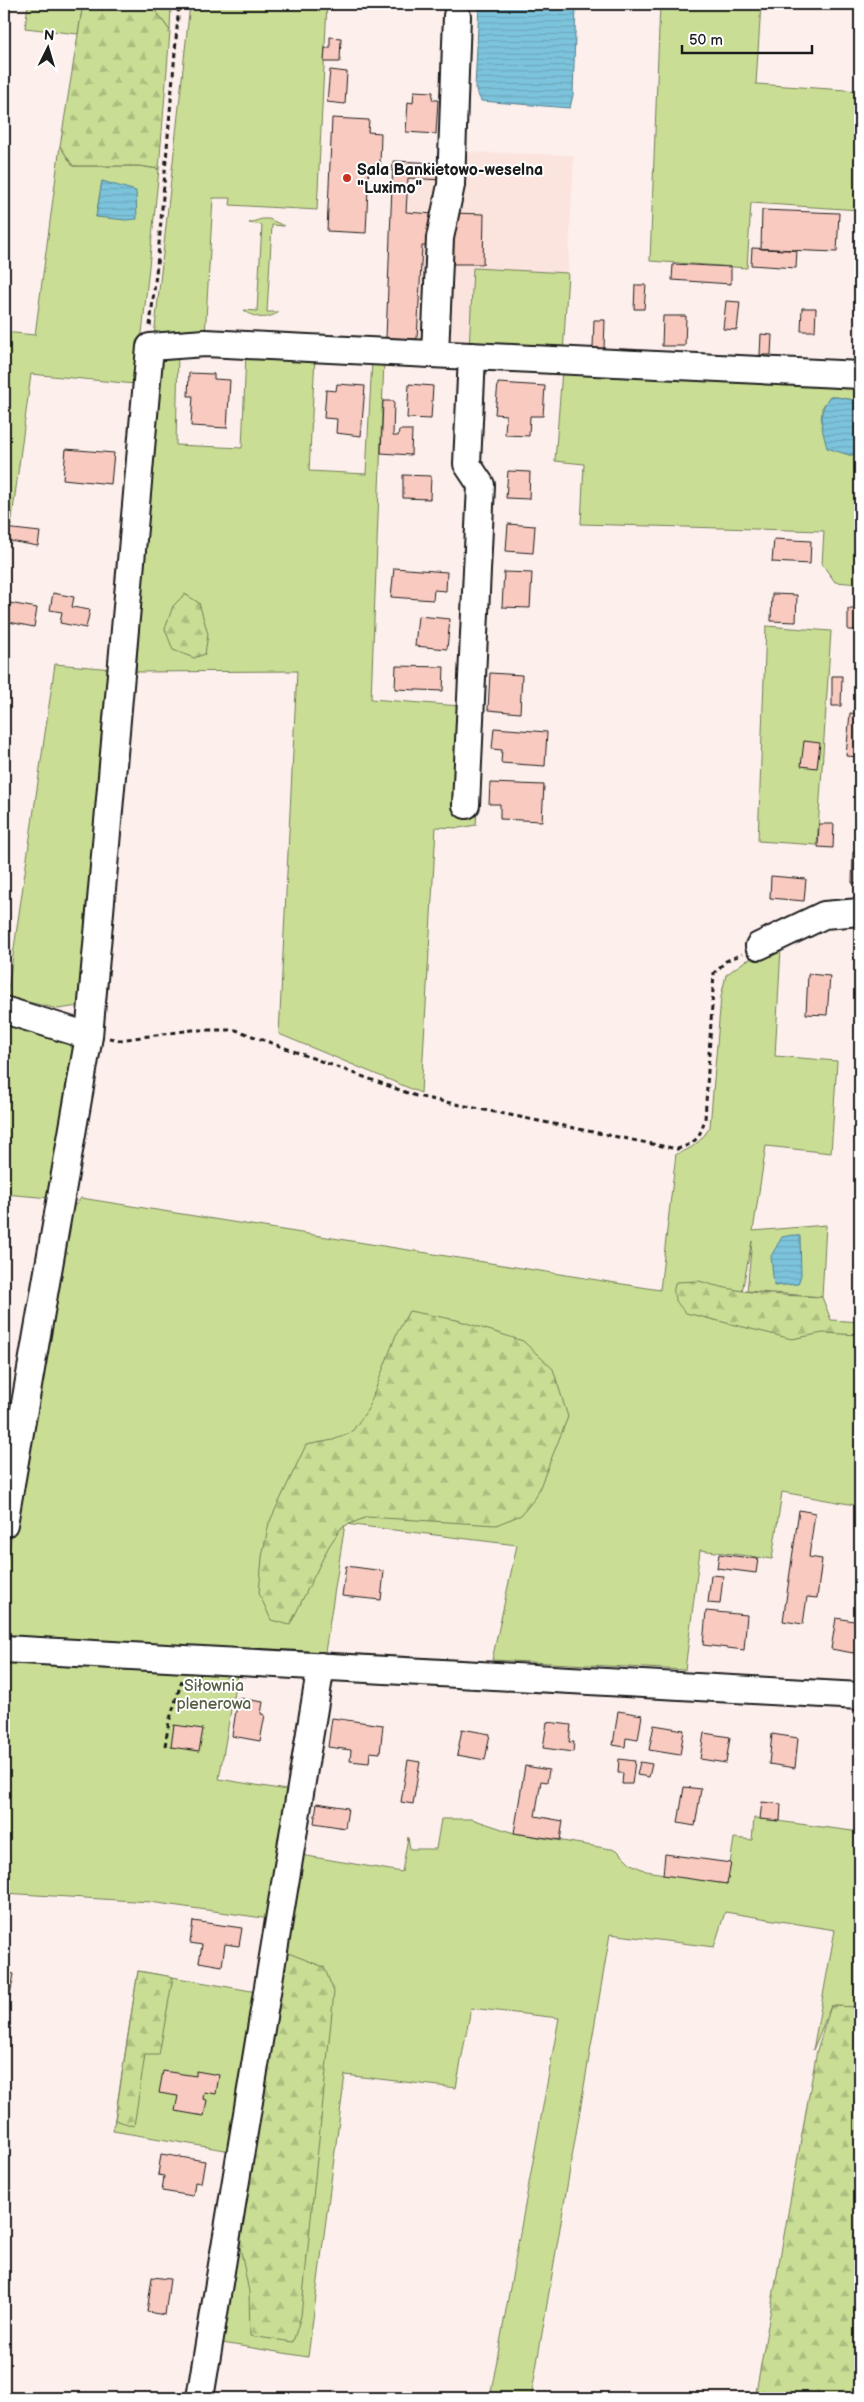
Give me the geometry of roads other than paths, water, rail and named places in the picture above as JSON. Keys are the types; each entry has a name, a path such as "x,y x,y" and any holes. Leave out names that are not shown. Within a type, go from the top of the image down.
{"street":[{"path":"436,354 440,238 451,185 457,16"},
{"path":"4,1524 89,1036 150,347 205,344 860,375"},
{"path":"466,805 481,485 467,464 472,356"},
{"path":"759,946 824,915 860,912"},
{"path":"4,1010 89,1036"},
{"path":"4,1649 860,1696"},
{"path":"200,2398 321,1666"}],"water":[{"path":"479,4 576,4 573,95 570,108 481,101 475,88"},
{"path":"102,181 136,191 137,219 126,220 96,217"},
{"path":"830,396 860,401 860,454 849,455 827,448 821,422 823,409"},
{"path":"800,1236 801,1275 798,1284 774,1286 771,1256 782,1237"}],"place":[{"name":"Sala Bankietowo-weselna \"Luximo\"","path":"347,178"}],"park label":[{"name":"Siłownia plenerowa","path":"214,1694"}]}
